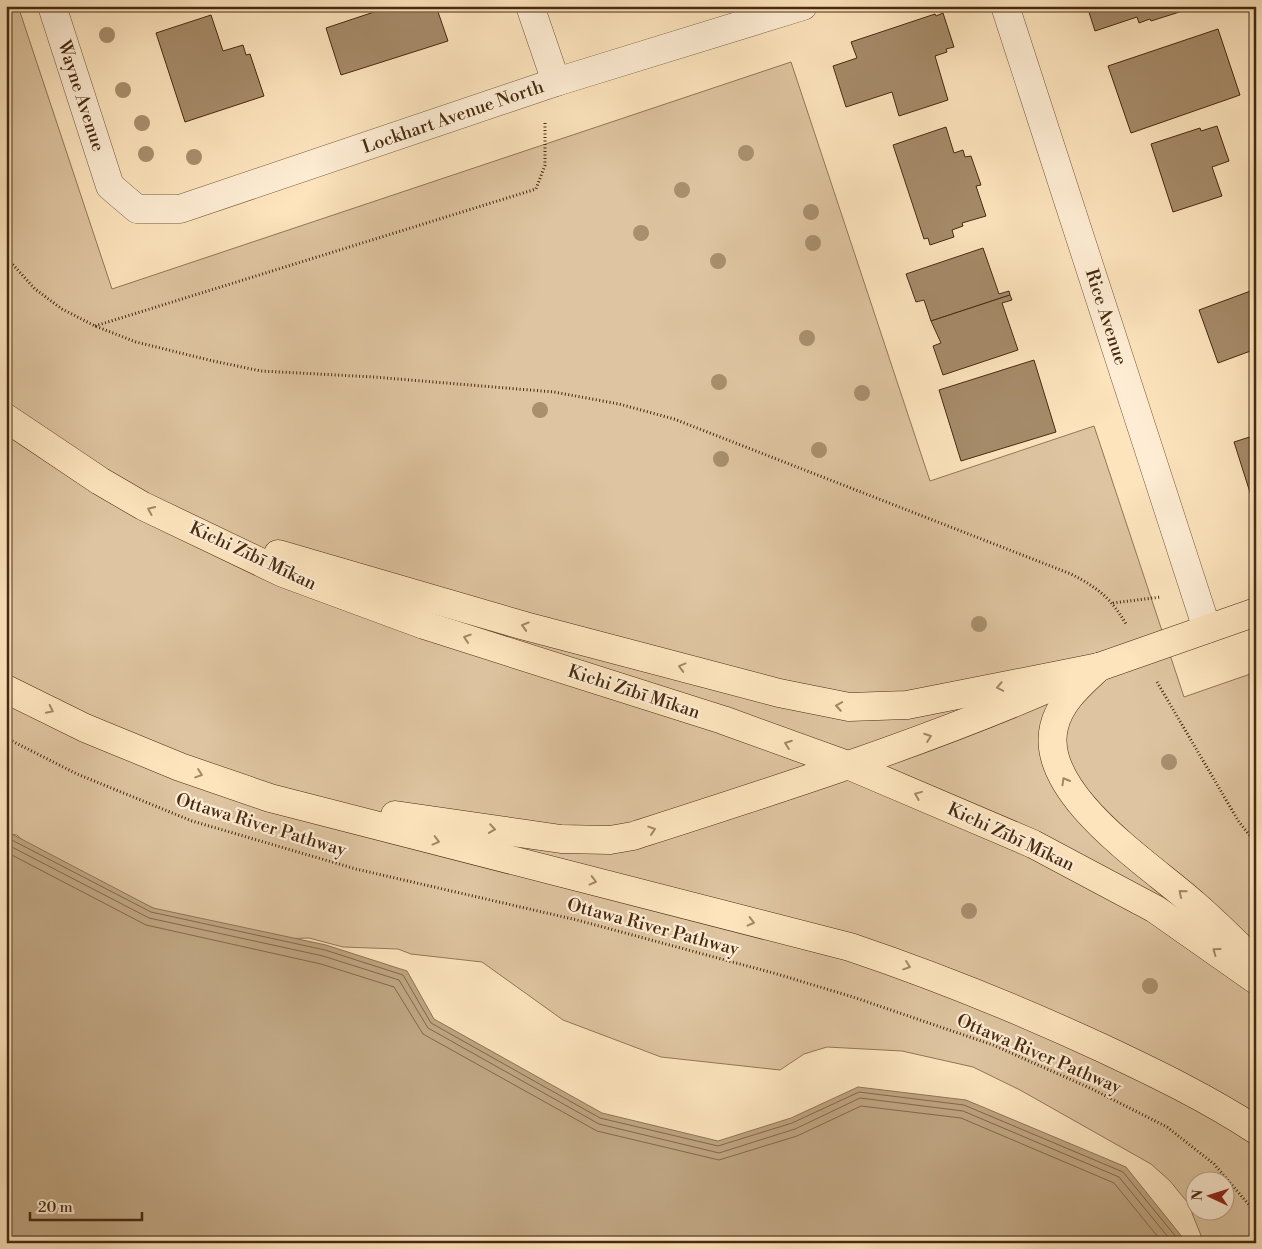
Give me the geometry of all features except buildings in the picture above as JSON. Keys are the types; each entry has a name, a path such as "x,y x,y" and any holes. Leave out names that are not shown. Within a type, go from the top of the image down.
{"main road":[{"name":"Kichi Zībī Mīkan","path":"6,418 100,481 142,506 283,573 424,625 723,720 850,766 1033,844 1155,909 1256,980"},
{"path":"195,530 525,626 779,694 849,707 907,705 1099,667"},
{"path":"270,798 561,839 610,840 633,836 850,766 966,724 1099,667 1256,612"},
{"path":"1099,667 1069,696 1054,727 1056,761 1063,779 1075,798 1091,815 1195,904 1256,962"},
{"path":"6,689 102,735 180,767 270,798 858,950 928,973 1054,1026 1151,1071 1226,1110 1256,1130"}],"street":[{"name":"Wayne Avenue","path":"52,6 110,186"},
{"path":"530,6 551,84"},
{"name":"Lockhart Avenue North","path":"110,186 138,209 180,209 551,84 803,6"},
{"name":"Rice Avenue","path":"1005,6 1207,629"}],"path":[{"path":"95,326 536,189 545,165 551,84"},
{"path":"6,162 6,257 35,290 62,309 95,326 136,342 261,370 554,392 674,418 941,525 1036,560 1095,587 1113,603 1164,596"},
{"path":"1156,680 1239,822 1256,843"},
{"name":"Ottawa River Pathway","path":"6,738 77,774 192,821 356,869 587,922 777,974 853,997 994,1045 1092,1089 1167,1127 1214,1164 1256,1213"}],"shaded area":[{"path":"6,6 18,6 112,289 791,62 930,481 1094,426 1184,697 1256,672 1256,1243 1204,1243 1196,1222 1234,1222 1234,1172 1184,1172 1184,1198 1170,1181 1151,1164 1020,1090 973,1067 902,1051 827,1047 804,1054 780,1070 661,1057 563,1020 482,962 411,954 398,949 343,947 309,938 275,939 157,910 33,850 17,835 6,834"}],"water":[{"path":"6,831 153,908 326,945 407,971 434,1019 602,1113 718,1141 791,1118 858,1087 966,1100 1126,1167 1187,1243 6,1243"}]}
